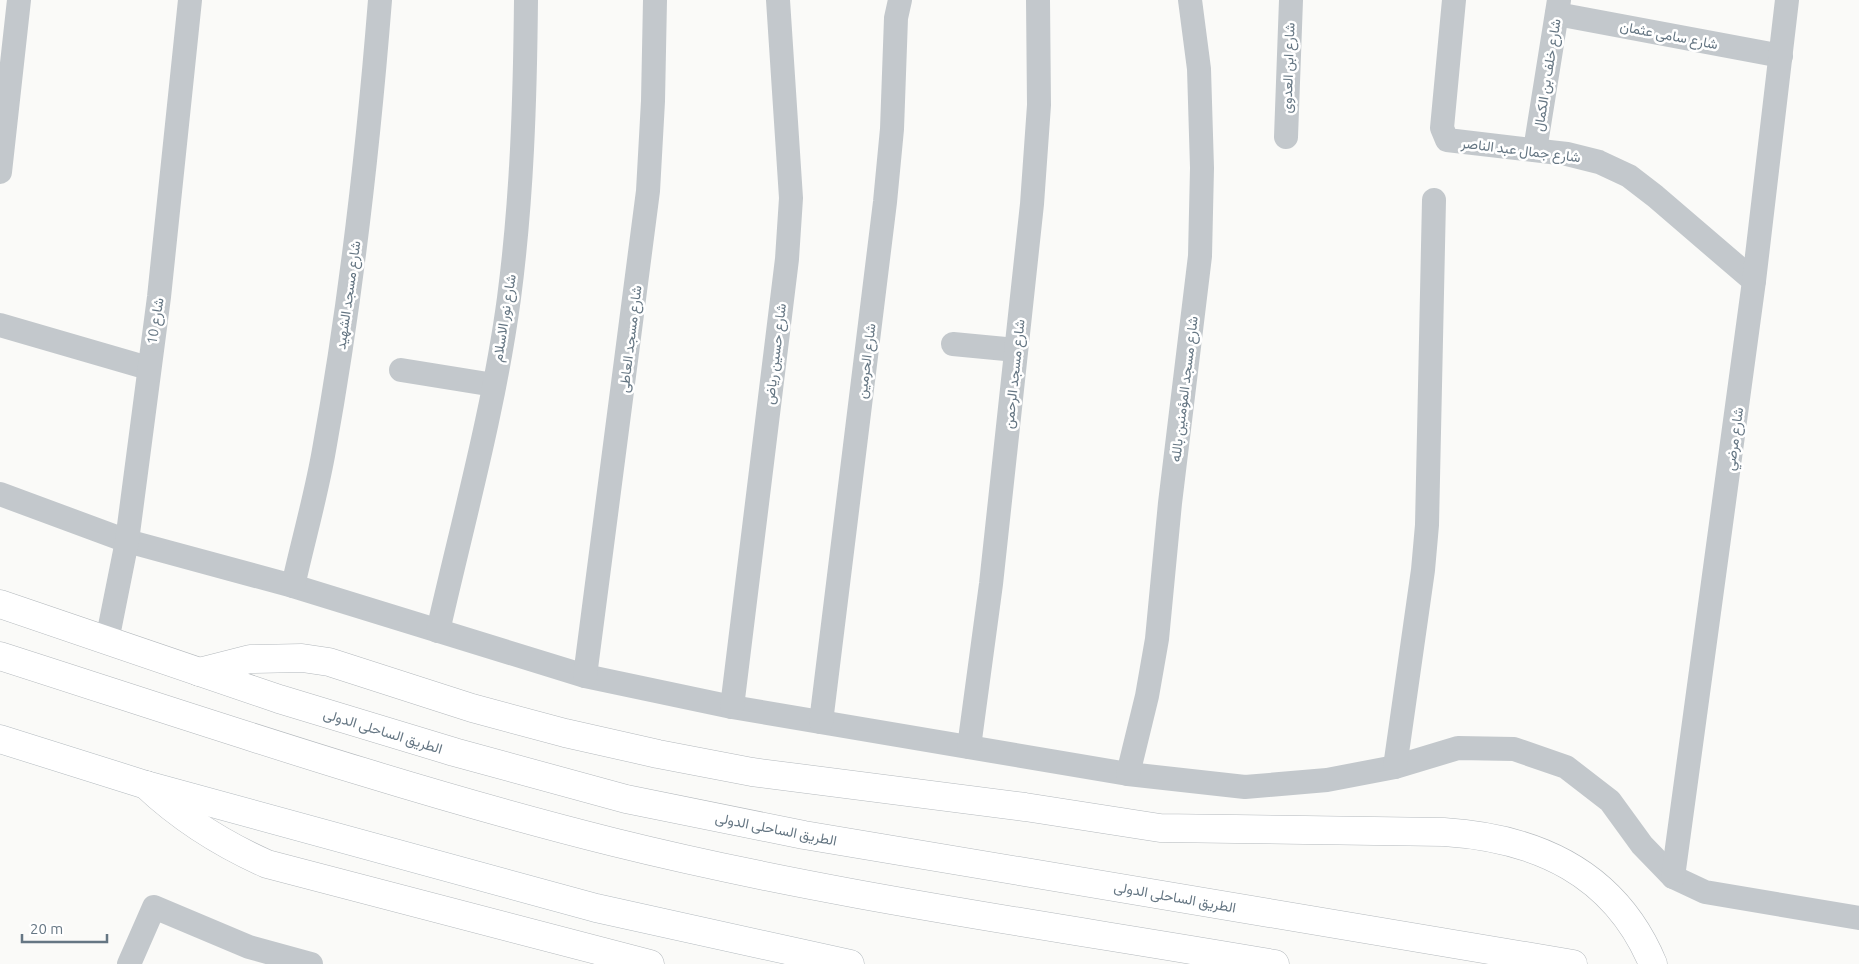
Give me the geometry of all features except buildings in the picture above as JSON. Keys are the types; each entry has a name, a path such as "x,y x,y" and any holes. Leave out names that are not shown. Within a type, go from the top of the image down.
{"main road":[{"name":"الطريق الساحلى الدولى","path":"0,604 279,699 454,752 635,801 804,835 1572,964"},
{"path":"0,656 440,796 614,842 794,882 1275,964"},
{"path":"200,672 250,659 302,658 329,662 472,708 565,733 667,756 752,772 1026,807 1160,828 1444,832 1475,834 1505,840 1553,856 1576,868 1597,884 1632,924 1653,964"},
{"path":"1,741 146,785 596,908 850,964"},
{"path":"146,785 189,822 239,852 268,864 650,964"}],"street":[{"path":"0,172 19,0"},
{"name":"شارع 10","path":"107,641 127,541 148,368 159,297 190,0"},
{"name":"شارع مسجد الشهيد","path":"293,586 324,452 352,274 372,95 380,0"},
{"name":"شارع نور الاسلام","path":"438,631 494,385 509,299 518,217 524,123 526,0"},
{"name":"شارع مسجد العاطى","path":"585,676 648,191 653,101 655,0"},
{"name":"شارع حسين رياض","path":"732,707 788,250 791,198 778,0"},
{"name":"شارع الحرمين","path":"821,722 885,202 892,129 896,18 900,0"},
{"name":"شارع مسجد الرحمن","path":"969,747 991,584 1032,204 1039,105 1038,0"},
{"name":"شارع مسجد المؤمنين بالله","path":"1128,774 1147,696 1157,639 1170,503 1200,256 1202,168 1199,69 1190,0"},
{"name":"شارع ابن العدوى","path":"1286,136 1291,0"},
{"name":"شارع جمال عبد الناصر","path":"1454,0 1443,134 1447,140 1535,150 1599,162 1629,176 1754,281"},
{"name":"شارع مرضي","path":"1674,876 1754,281 1787,0"},
{"name":"شارع خلف بن الكمال","path":"1535,150 1558,7"},
{"name":"شارع سامى عثمان","path":"1558,7 1781,56"},
{"path":"1395,767 1423,570 1427,525 1434,200"},
{"path":"0,325 148,368"},
{"path":"954,344 1016,350"},
{"path":"401,370 494,385"},
{"path":"0,494 127,541 293,586 585,676 732,707 1128,774 1245,787 1327,780 1395,767 1458,748 1514,749 1566,767 1610,801 1642,845 1674,876 1705,892 1859,918"},
{"path":"129,964 154,907 249,946 311,964"}]}
